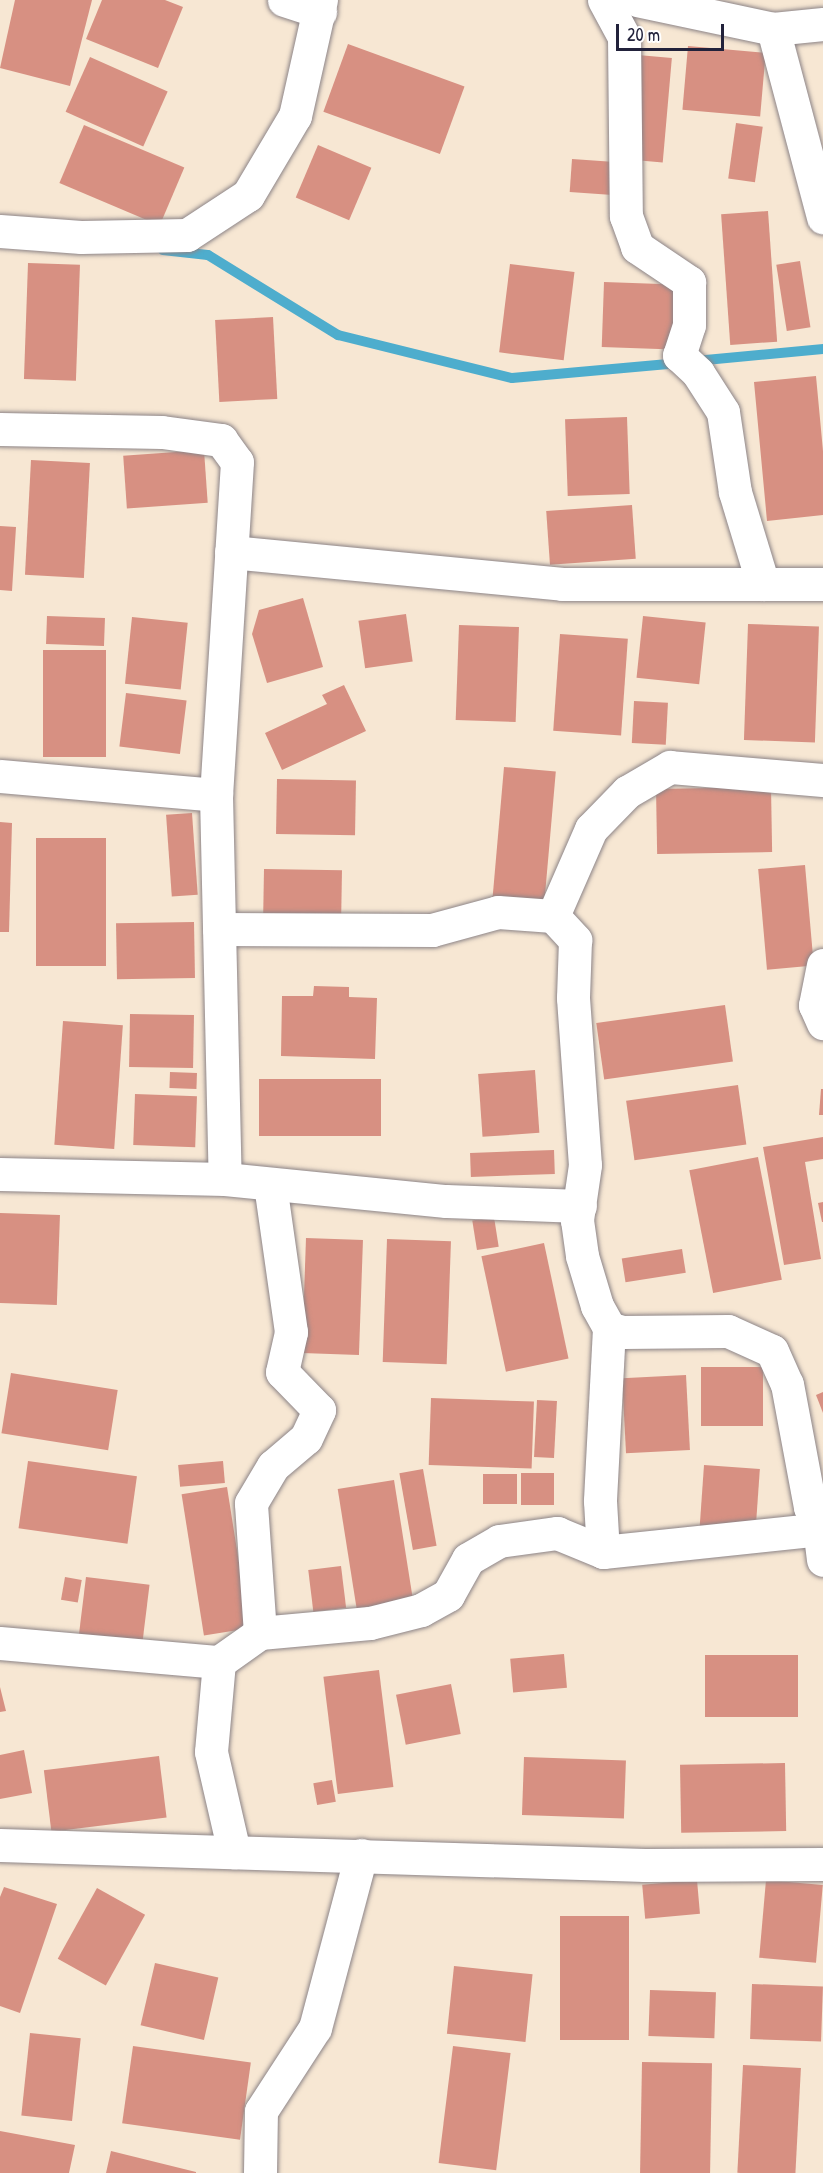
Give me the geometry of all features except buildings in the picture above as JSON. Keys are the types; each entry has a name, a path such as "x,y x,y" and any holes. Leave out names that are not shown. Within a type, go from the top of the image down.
{"street":[{"path":"0,231 81,237 187,235 248,195 295,116 321,6 284,0"},
{"path":"604,0 624,37 626,216 637,247 688,282 690,325 679,354 698,373 723,412 735,492 763,584"},
{"path":"637,0 772,29 823,24"},
{"path":"772,29 823,217"},
{"path":"0,429 162,432 221,440 237,462 216,795 225,1179"},
{"path":"231,552 562,584 823,584"},
{"path":"553,916 591,830 627,792 670,767 823,780"},
{"path":"0,776 216,795"},
{"path":"219,929 432,930 498,912 553,916 574,940 573,998 585,1165 577,1220 582,1256 597,1306 609,1328 600,1501 603,1552"},
{"path":"823,965 815,1005 823,1023"},
{"path":"0,1174 225,1179 446,1201 580,1206"},
{"path":"260,1633 251,1503 273,1466 306,1438 319,1410 282,1372 291,1332 270,1184"},
{"path":"609,1328 622,1332 728,1331 772,1351 787,1384 810,1507 821,1528 823,1560"},
{"path":"0,1643 219,1662 260,1633 370,1623 421,1610 448,1595 468,1559 499,1541 557,1533 603,1552 821,1528"},
{"path":"219,1662 211,1752 234,1852"},
{"path":"0,1845 645,1865 823,1864"},
{"path":"260,2173 261,2111 315,2028 361,1855"}],"waterway":[{"path":"163,250 208,255 338,335 512,378 679,363"},
{"path":"695,361 823,349"}]}
